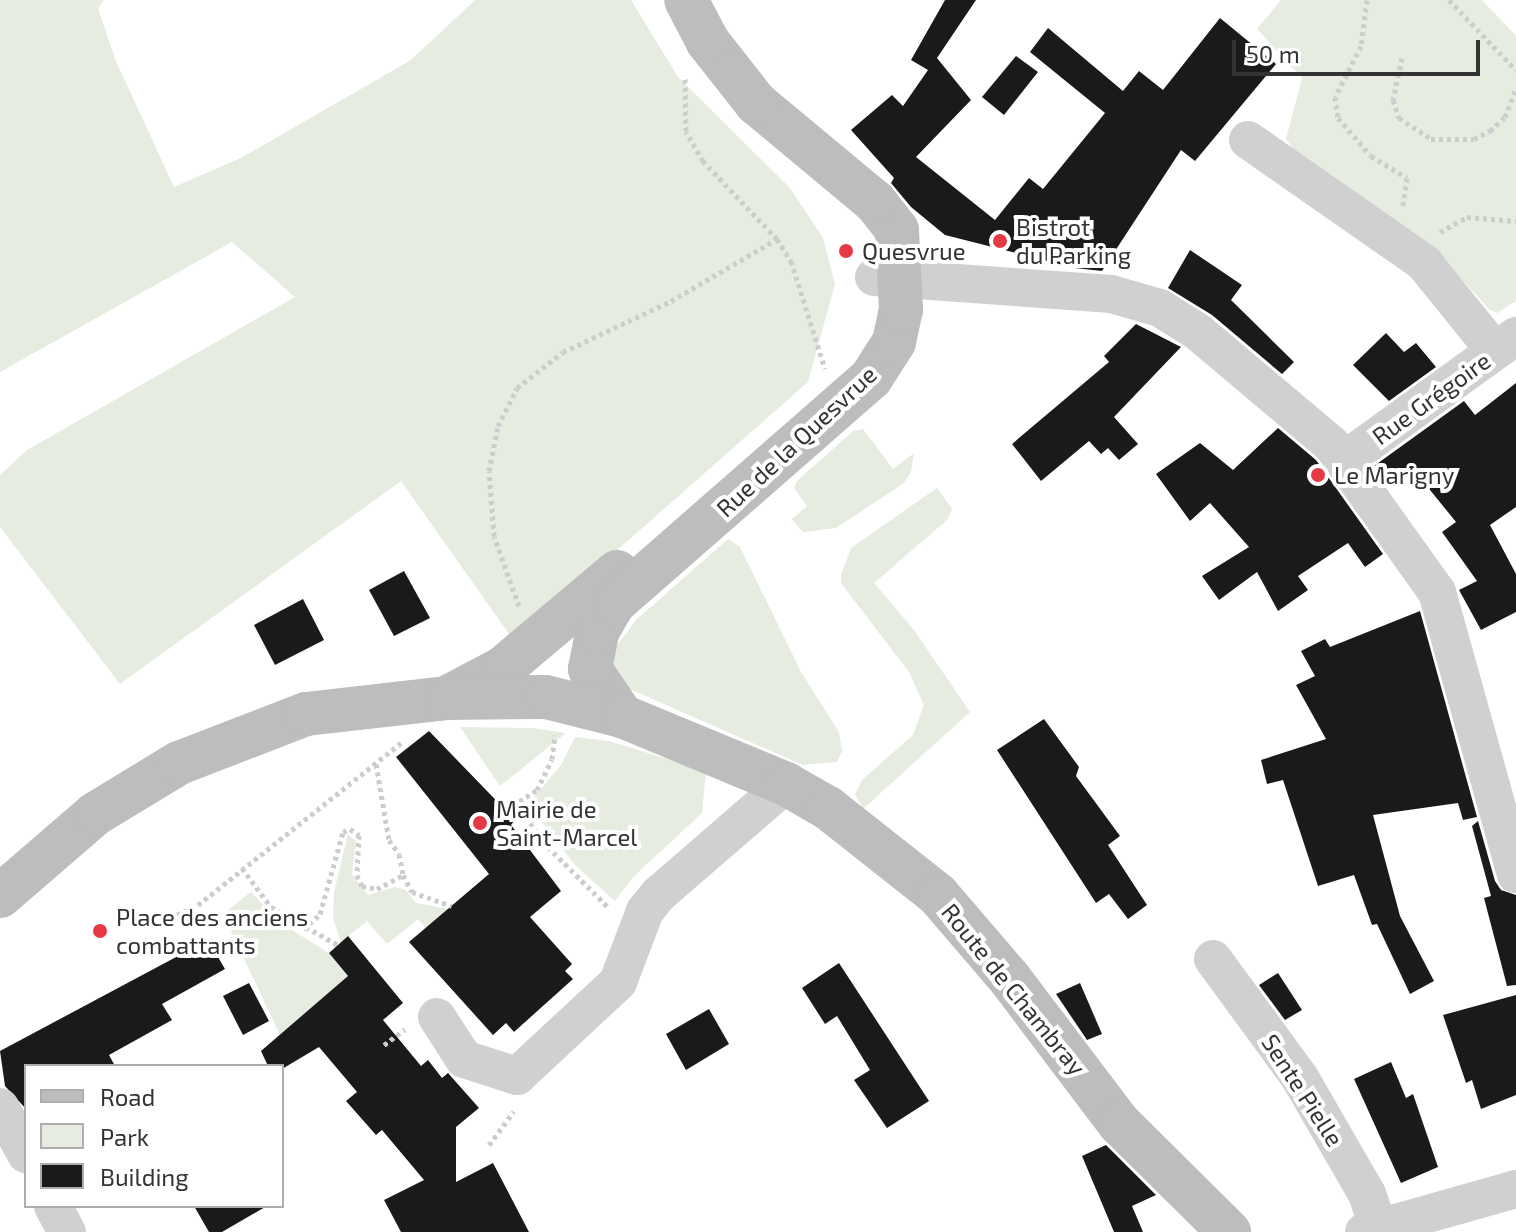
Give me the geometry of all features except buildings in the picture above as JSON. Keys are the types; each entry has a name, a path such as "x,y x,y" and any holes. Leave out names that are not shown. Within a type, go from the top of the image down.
{"street":[{"name":"Rue de la Quesvrue","path":"622,716 590,669 597,632 614,603 871,378 894,342 888,277 852,186 756,103 708,42 686,0"},
{"path":"1248,140 1424,263 1505,344"},
{"name":"Rue de la Quesvrue","path":"446,698 544,636 829,383 867,333 876,293 888,277"},
{"path":"888,277 1111,294 1160,308 1198,332 1346,459 1437,592 1516,874"},
{"name":"Rue Grégoire","path":"1346,459 1505,344"},
{"path":"0,896 95,814 179,763 306,714 446,698 553,699 543,655 544,636"},
{"name":"Route de Chambray","path":"553,699 622,716 786,784 828,808 938,895 1010,979 1119,1123 1229,1232"},
{"path":"437,1017 464,1059 517,1076 618,982 645,911 659,894 786,784"},
{"name":"Sente Pielle","path":"1213,959 1300,1078 1367,1194 1372,1230"},
{"path":"0,1107 24,1150"},
{"path":"1372,1230 1516,1189"},
{"path":"54,1208 67,1232"}],"path":[{"path":"1367,0 1361,46 1335,97 1338,118 1371,156 1407,178 1401,197 1406,216"},
{"path":"1449,0 1516,70"},
{"path":"1402,58 1393,100 1399,118 1431,139 1474,139 1490,131 1505,117 1516,88"},
{"path":"685,72 686,131 703,161 777,239 801,287 829,383"},
{"path":"1427,231 1449,230 1467,217 1516,221"},
{"path":"544,636 494,536 489,471 498,426 517,388 563,352 671,301 777,239"},
{"path":"506,810 537,790 552,759 553,699"},
{"path":"170,918 198,905 405,740"},
{"path":"376,763 384,818 403,875 412,892 452,906"},
{"path":"517,803 542,841 616,914"},
{"path":"303,929 320,914 343,832 350,829 359,835 357,875 362,886 377,889 403,875"},
{"path":"242,868 271,907 303,929 338,945"},
{"path":"489,1145 499,1124 525,1101"}],"green space":[{"path":"0,0 104,0 98,8 115,59 174,187 241,158 411,60 475,0 631,0 678,77 790,188 823,238 835,284 808,382 514,641 401,481 120,684 0,527 0,475 27,450 295,297 232,242 0,372"},
{"path":"1281,0 1482,0 1516,36 1516,301 1497,313 1489,309 1444,260 1296,153 1286,139 1302,78 1257,29"},
{"path":"863,429 893,469 914,453 911,472 904,483 836,528 803,532 792,519 807,506 794,488 797,481 853,431"},
{"path":"937,488 952,509 947,520 874,583 914,630 970,712 863,809 855,794 862,780 913,735 924,705 909,672 841,583 841,575 851,548"},
{"path":"728,539 740,547 801,672 839,732 842,751 837,762 803,765 625,687 611,669 612,652 636,620"},
{"path":"460,727 532,728 566,733 500,786"},
{"path":"575,737 609,741 706,771 702,813 633,877 615,901 575,865 528,804 561,765"},
{"path":"348,834 356,841 352,874 368,895 395,887 406,890 416,903 448,909 426,928 418,919 387,944 367,921 341,942 333,918 334,892"},
{"path":"251,892 279,922 329,953 348,977 280,1035 223,914"}],"place":[{"name":"Bistrot du Parking","path":"1000,241"},
{"name":"Quesvrue","path":"846,251"},
{"name":"Le Marigny","path":"1318,475"},
{"name":"Mairie de Saint-Marcel","path":"480,823"},
{"name":"Place des anciens combattants","path":"100,931"}]}
